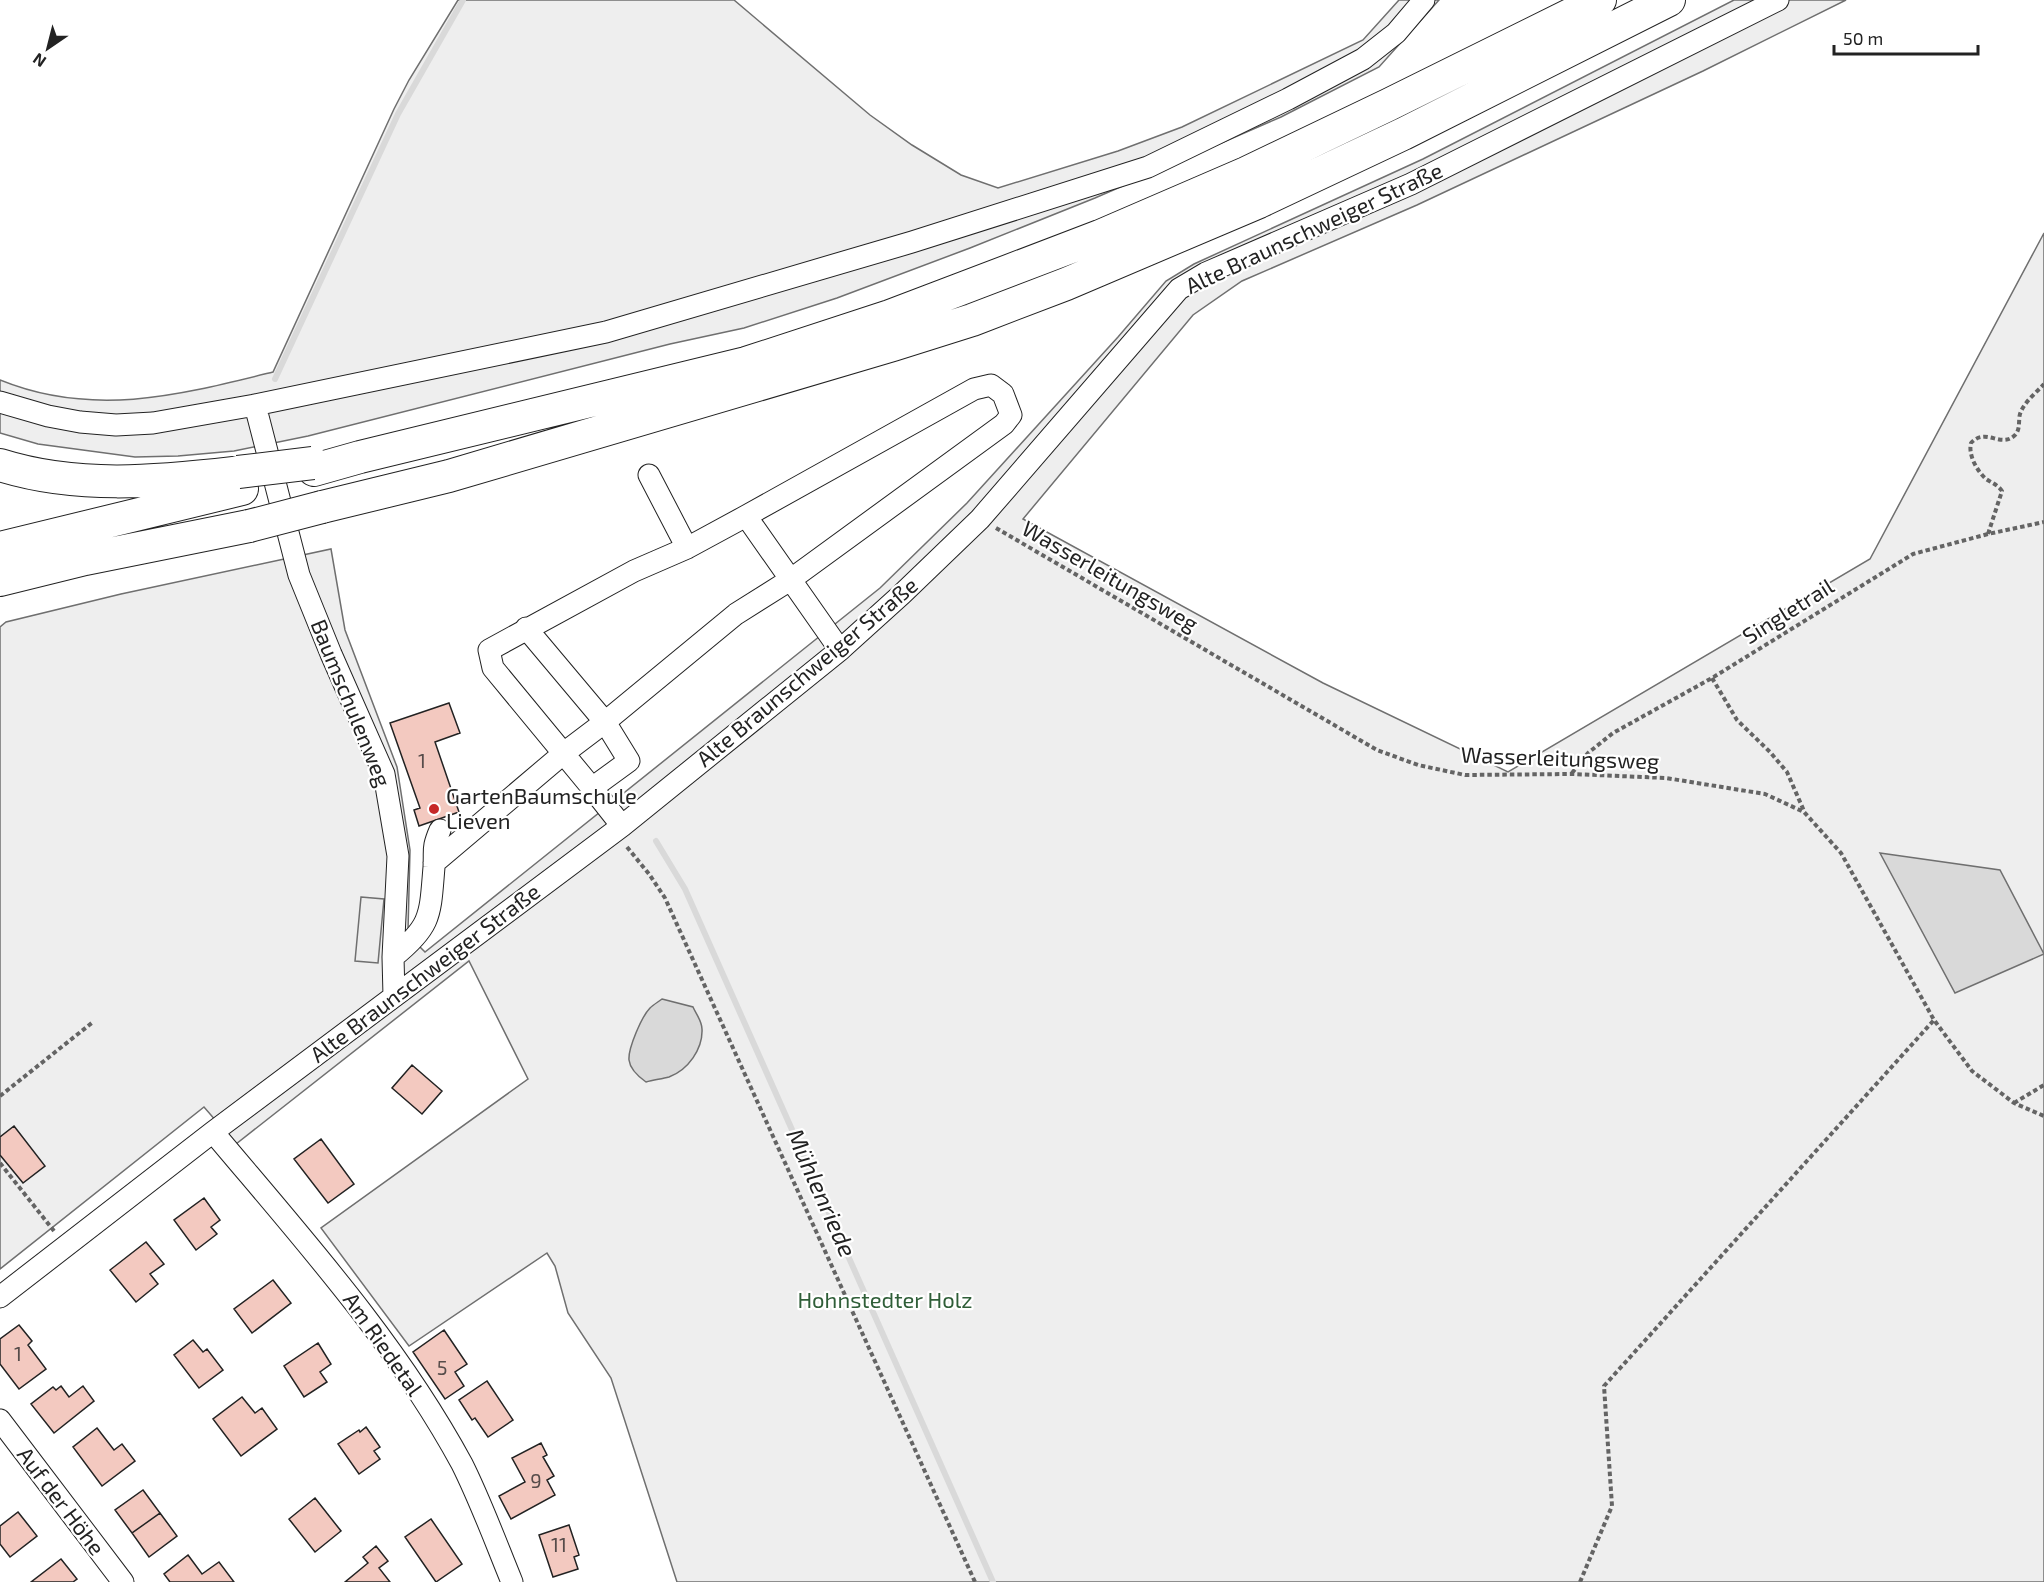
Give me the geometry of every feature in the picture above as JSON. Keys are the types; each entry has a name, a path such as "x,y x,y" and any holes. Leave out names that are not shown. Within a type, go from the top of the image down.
{"highway":[{"path":"0,548 240,481 360,457 746,363 890,316 1100,236 1246,173 1600,0"},
{"path":"0,580 85,559 249,526 449,476 972,320 1066,284 1259,202 1403,134 1669,0"},
{"path":"0,465 41,475 128,483 240,481"},
{"path":"0,600 85,559"}],"street":[{"path":"0,402 48,416 116,424 153,423 255,405 606,332 912,242 1148,167 1288,99 1363,59 1396,33 1424,0"},
{"name":"Alte Braunschweiger Straße","path":"0,1297 213,1132 618,829 840,650 980,519 1179,289 1190,281 1411,184 1778,0"},
{"path":"434,863 564,753 736,614 790,580 1004,424 1011,415 1003,394 991,385 974,389 687,548 634,571 489,650 493,668 564,753 592,788 618,829"},
{"name":"Baumschulenweg","path":"255,405 299,575 384,774 398,856 393,957 394,996"},
{"path":"649,475 687,548"},
{"path":"746,516 840,650"},
{"path":"526,628 605,722 629,761 592,788"},
{"path":"393,957 414,941 429,916 434,863 433,846 440,830"},
{"name":"Am Riedetal","path":"213,1132 349,1294 419,1392 462,1466 512,1582"},
{"name":"Auf der Höhe","path":"0,1420 123,1582"}],"path":[{"path":"1988,534 2002,498 2002,491 1980,470 1971,455 1971,443 1975,438 1981,436 2007,440 2014,436 2018,431 2020,414 2044,384"},
{"name":"Wasserleitungsweg","path":"980,519 1377,750 1418,765 1466,775 1572,774 1666,778 1765,794 1804,812 1841,853 1934,1020 1972,1071 2014,1103 2044,1116"},
{"name":"Singletrail","path":"1572,774 1588,753 1613,733 1712,678 1912,554 2044,522"},
{"path":"1712,678 1737,720 1770,752 1786,772 1804,812"},
{"path":"618,829 665,898 975,1582"},
{"path":"1580,1582 1612,1506 1604,1386 1934,1020"},
{"path":"0,1096 93,1022"},
{"path":"2014,1103 2044,1085"},
{"path":"0,1162 66,1246"}],"green space":[{"path":"458,0 734,0 870,115 912,145 961,175 998,188 1118,151 1182,127 1363,40 1399,0 1439,0 1379,67 1281,117 1095,198 970,248 837,298 744,328 670,344 308,436 234,451 135,457 38,444 0,433 0,380 35,392 69,398 103,400 170,395 273,372 394,109"},
{"name":"Hohnstedter Holz","path":"1734,0 1846,0 1703,71 1417,205 1242,281 1193,315 1023,519 1323,683 1508,772 1870,559 2044,233 2044,1582 677,1582 611,1378 568,1313 555,1266 547,1253 409,1346 321,1228 528,1079 469,961 236,1144 204,1107 0,1269 0,627 6,622 121,594 331,549 345,630 397,767 410,850 408,931 425,952 880,588 967,503 1166,281 1194,264 1423,159"}],"shaded area":[{"path":"1880,853 2000,870 2044,954 1955,993"},
{"path":"361,897 384,899 378,963 355,961"},
{"path":"662,999 693,1007 701,1023 702,1037 693,1058 676,1074 646,1082 631,1067 629,1055 643,1018 650,1008"}],"building":[{"path":"449,703 460,733 435,742 459,812 419,826 414,810 420,808 390,723"},
{"path":"412,1065 442,1091 422,1114 392,1088"},
{"path":"14,1126 45,1166 23,1183 0,1155 0,1137"},
{"path":"321,1139 354,1184 328,1203 294,1159"},
{"path":"204,1198 220,1220 211,1227 217,1234 196,1250 174,1220"},
{"path":"146,1242 164,1264 150,1274 158,1284 136,1302 110,1270"},
{"path":"273,1280 291,1303 252,1333 234,1309"},
{"path":"19,1325 32,1341 28,1345 46,1369 19,1389 0,1364 0,1339"},
{"path":"444,1330 467,1364 455,1372 464,1386 445,1399 413,1352"},
{"path":"193,1340 203,1352 207,1349 223,1370 199,1388 174,1355"},
{"path":"318,1343 331,1364 320,1372 327,1382 304,1397 284,1366"},
{"path":"487,1381 513,1420 488,1437 475,1418 472,1420 459,1400"},
{"path":"61,1386 69,1397 83,1386 94,1401 54,1433 31,1404 53,1387 56,1390"},
{"path":"242,1397 255,1413 262,1408 277,1429 241,1456 213,1419"},
{"path":"366,1427 380,1447 374,1451 380,1459 359,1474 338,1444"},
{"path":"97,1428 114,1450 122,1444 135,1461 102,1486 73,1447"},
{"path":"541,1443 547,1455 543,1457 554,1476 547,1480 555,1495 511,1519 499,1496 525,1482 512,1458"},
{"path":"143,1490 160,1513 132,1533 115,1510"},
{"path":"315,1498 341,1531 315,1552 289,1519"},
{"path":"18,1512 37,1536 10,1557 0,1544 0,1526"},
{"path":"160,1513 177,1536 149,1557 132,1533"},
{"path":"431,1519 462,1564 436,1582 405,1537"},
{"path":"569,1525 579,1555 574,1557 578,1569 553,1577 539,1535"},
{"path":"376,1546 388,1561 379,1568 390,1582 345,1582 368,1563 363,1557"},
{"path":"188,1555 202,1574 219,1562 234,1582 170,1582 164,1574"},
{"path":"61,1559 77,1579 73,1582 31,1582"}],"waterway":[{"path":"275,379 398,114 463,0"},
{"name":"Mühlenriede","path":"656,841 685,889 993,1582"}],"place":[{"name":"GartenBaumschule Lieven","path":"434,809"}]}
